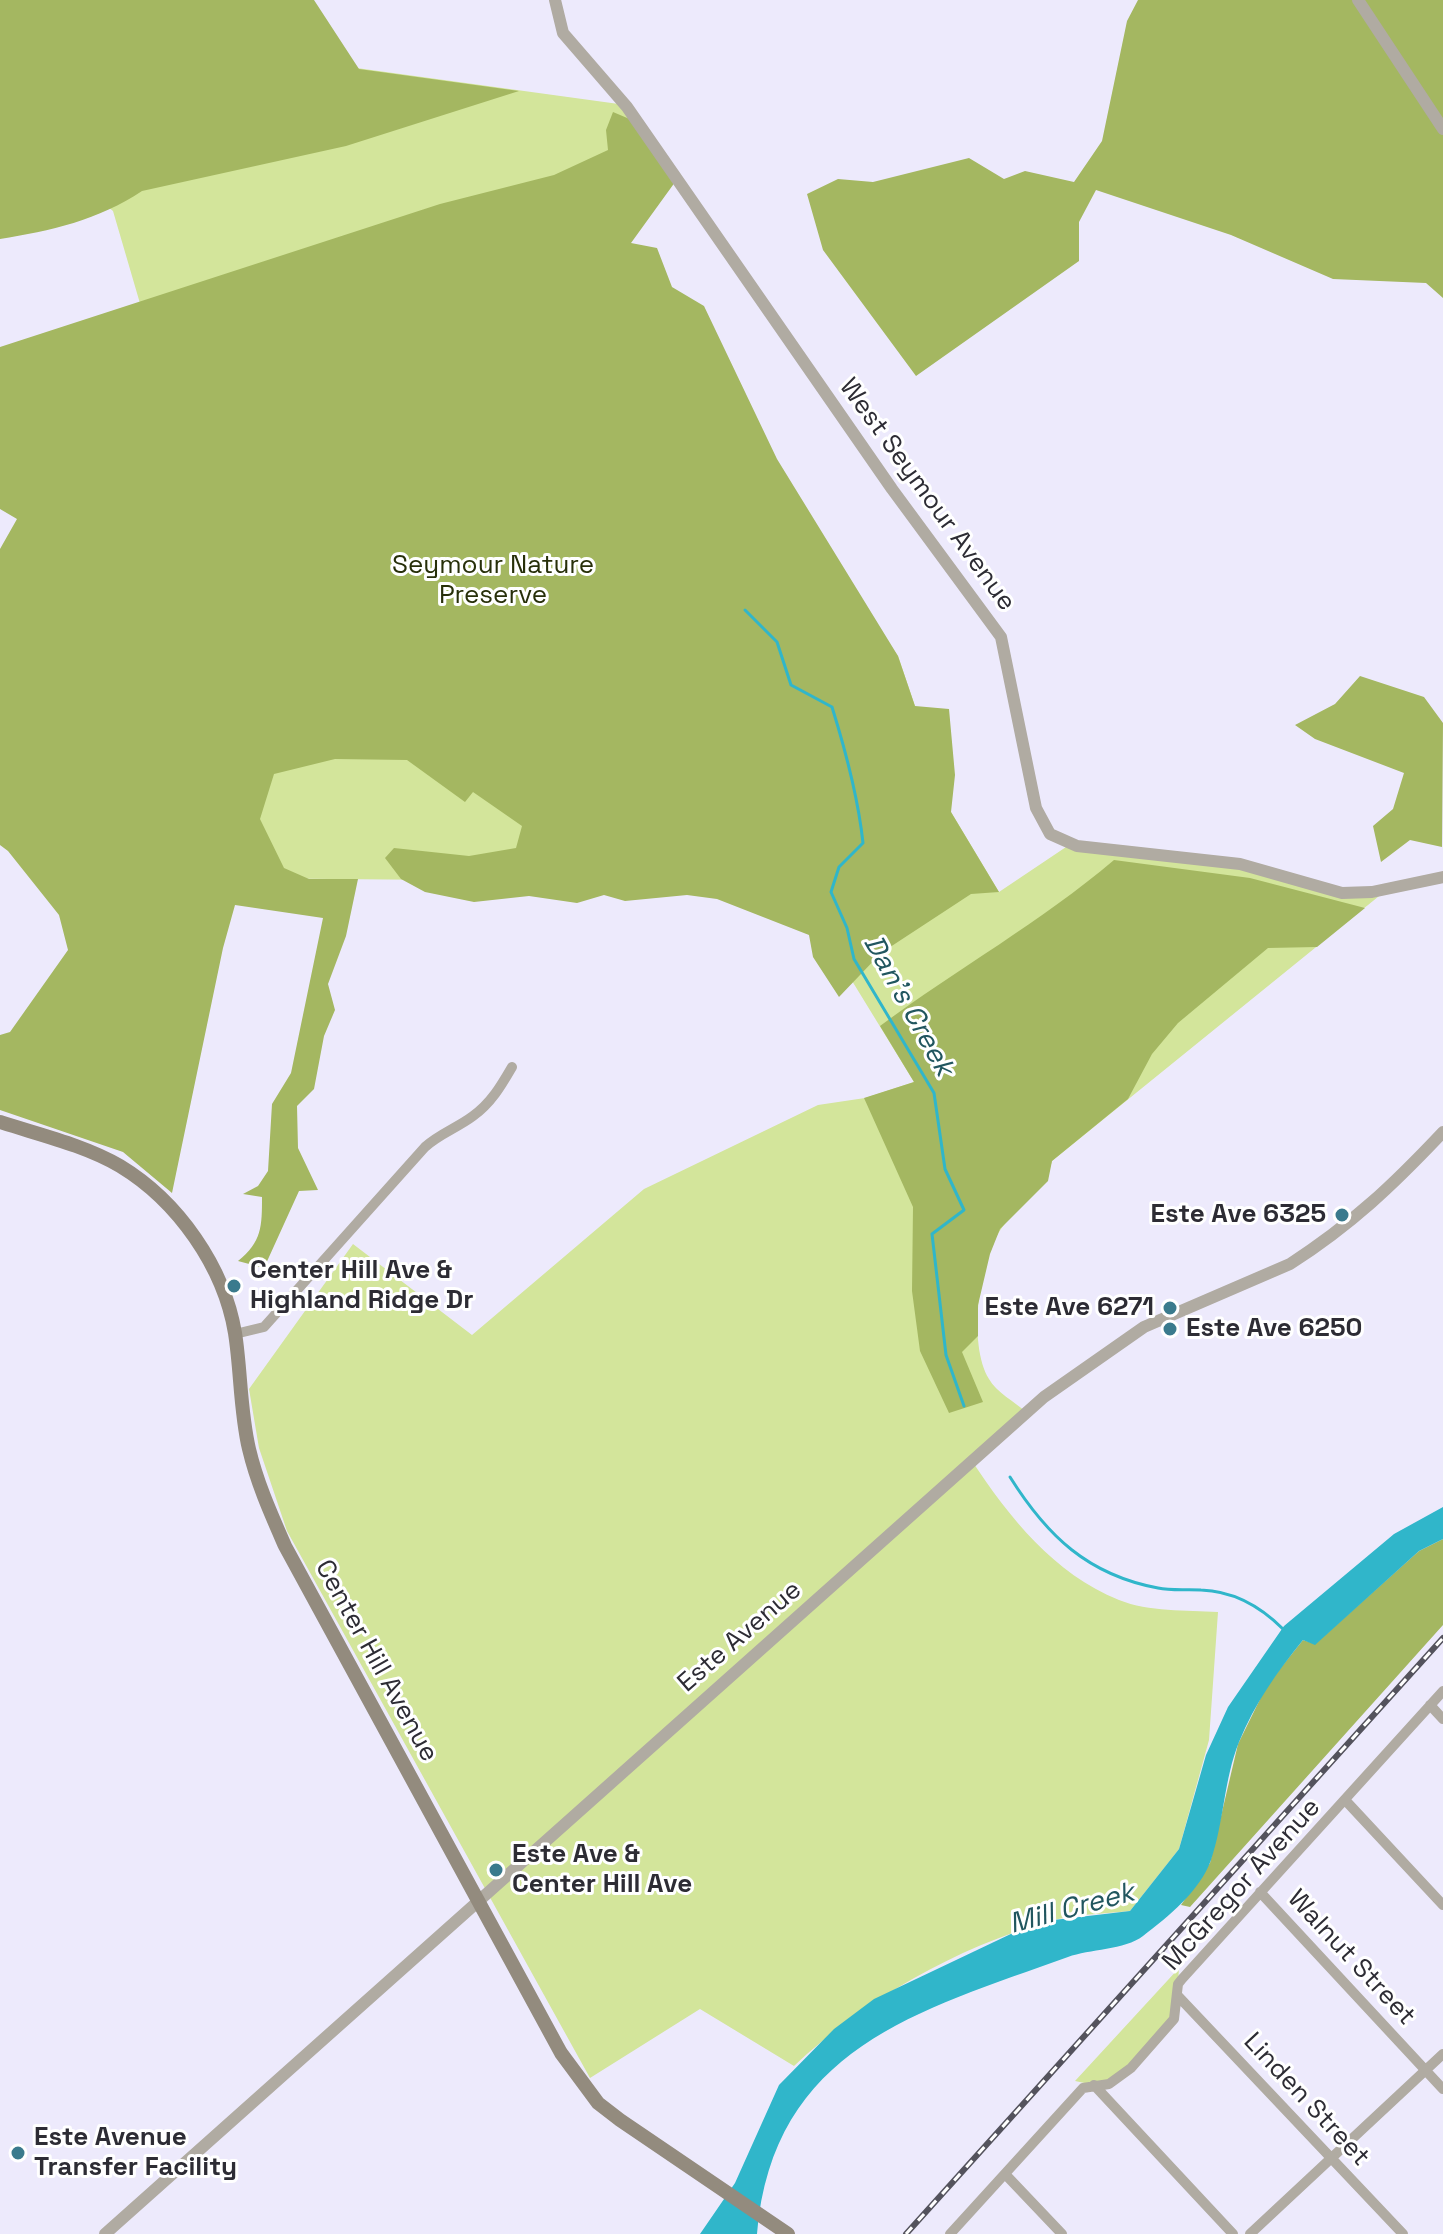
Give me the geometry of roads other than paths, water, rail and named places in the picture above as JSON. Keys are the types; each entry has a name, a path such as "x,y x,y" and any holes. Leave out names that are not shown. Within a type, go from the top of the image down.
{"main road":[{"name":"Center Hill Avenue","path":"0,1122 100,1156 151,1189 183,1223 211,1266 235,1334 248,1447 285,1546 561,2053 585,2088 623,2123 788,2234"}],"street":[{"name":"West Seymour Avenue","path":"555,0 563,33 626,105 892,489 1001,637 1036,808 1050,834 1077,846 1240,864 1342,893 1372,892 1443,877"},
{"path":"1358,0 1443,129"},
{"path":"235,1334 264,1327 392,1181 436,1136 473,1116 494,1097 512,1067"},
{"name":"Este Avenue","path":"105,2234 1044,1397 1144,1327 1290,1264 1363,1213 1443,1132"},
{"name":"McGregor Avenue","path":"950,2234 1083,2088 1114,2082 1131,2068 1174,2019 1182,1979 1443,1691"},
{"path":"1430,1705 1443,1719"},
{"path":"1346,1801 1443,1905"},
{"name":"Walnut Street","path":"1260,1892 1443,2089"},
{"name":"Linden Street","path":"1177,1995 1403,2234"},
{"path":"1250,2234 1443,2054"},
{"path":"1094,2085 1233,2234"},
{"path":"1005,2174 1062,2234"}],"water":[{"path":"1443,1507 1443,1539 1419,1551 1315,1645 1303,1640 1267,1688 1234,1756 1211,1860 1199,1882 1182,1902 1135,1941 1068,1957 958,1997 908,2019 862,2046 823,2079 791,2120 769,2171 757,2234 700,2234 735,2183 779,2085 834,2029 874,1999 1015,1932 1054,1920 1130,1911 1179,1849 1206,1755 1228,1707 1284,1626 1394,1534"}],"waterway":[{"name":"Dan’s Creek","path":"745,610 777,642 791,685 832,707 842,741 855,791 863,843 839,867 831,892 847,928 854,959 934,1093 945,1169 964,1210 932,1234 946,1355 964,1406"},
{"name":"Dan’s Creek","path":"1010,1477 1055,1535 1090,1563 1133,1582 1158,1588 1224,1593 1256,1607 1283,1629"}],"railway":[{"path":"906,2234 1443,1638"}],"place":[{"name":"Este Ave 6325","path":"1342,1215"},
{"name":"Center Hill Ave & Highland Ridge Dr","path":"234,1286"},
{"name":"Este Ave 6271","path":"1170,1308"},
{"name":"Este Ave 6250","path":"1170,1329"},
{"name":"Este Ave & Center Hill Ave","path":"496,1870"},
{"name":"Este Avenue Transfer Facility","path":"18,2153"}],"park label":[{"name":"Seymour Nature Preserve","path":"493,581"}],"water label":[{"name":"Mill Creek","path":"1072,1909"}]}
